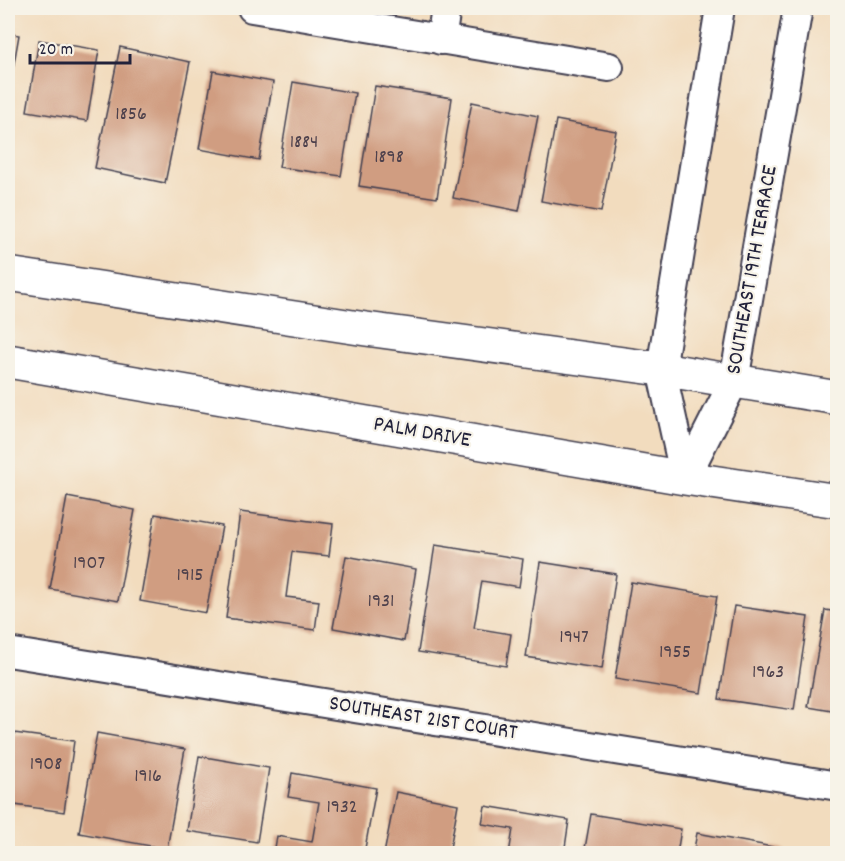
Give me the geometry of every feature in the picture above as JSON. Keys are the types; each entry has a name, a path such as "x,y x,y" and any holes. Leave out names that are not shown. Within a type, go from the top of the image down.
{"main road":[{"path":"8,274 366,329 661,369 837,398"},
{"name":"PALM DRIVE","path":"8,361 685,478 837,501"}],"street":[{"path":"252,8 609,67"},
{"path":"441,40 446,8"},
{"path":"685,478 661,369 720,8"},
{"name":"SOUTHEAST 19TH TERRACE","path":"685,478 734,381 798,8"},
{"name":"SOUTHEAST 21ST COURT","path":"8,652 837,786"}],"building":[{"path":"8,33 19,35 9,92 8,92"},
{"path":"39,40 99,50 87,121 27,111"},
{"path":"120,47 190,62 165,183 95,168"},
{"path":"213,71 273,82 259,160 199,149"},
{"path":"293,82 355,93 341,176 279,167"},
{"path":"375,86 452,98 437,198 359,186"},
{"path":"472,102 538,116 519,211 453,198"},
{"path":"556,120 616,131 601,212 541,201"},
{"path":"67,497 135,510 118,601 50,589"},
{"path":"240,512 333,524 329,556 292,552 286,597 319,601 315,630 226,618"},
{"path":"155,514 222,526 206,613 140,601"},
{"path":"435,545 523,559 519,587 482,581 474,628 511,634 506,666 418,652"},
{"path":"346,556 416,569 404,641 333,628"},
{"path":"540,562 616,574 602,669 526,657"},
{"path":"631,582 717,596 701,693 615,679"},
{"path":"734,606 808,617 794,710 719,699"},
{"path":"825,610 838,612 838,712 808,707"},
{"path":"14,733 74,741 64,812 8,804 8,781"},
{"path":"97,733 185,749 167,849 79,833"},
{"path":"199,756 269,768 257,842 187,831"},
{"path":"292,773 376,788 364,854 274,854 277,836 312,842 319,802 288,797"},
{"path":"396,792 458,804 449,854 384,854"},
{"path":"485,806 569,820 564,854 509,854 513,829 482,824"},
{"path":"591,814 681,829 677,854 584,854"},
{"path":"697,833 784,849 783,854 693,854"}]}
